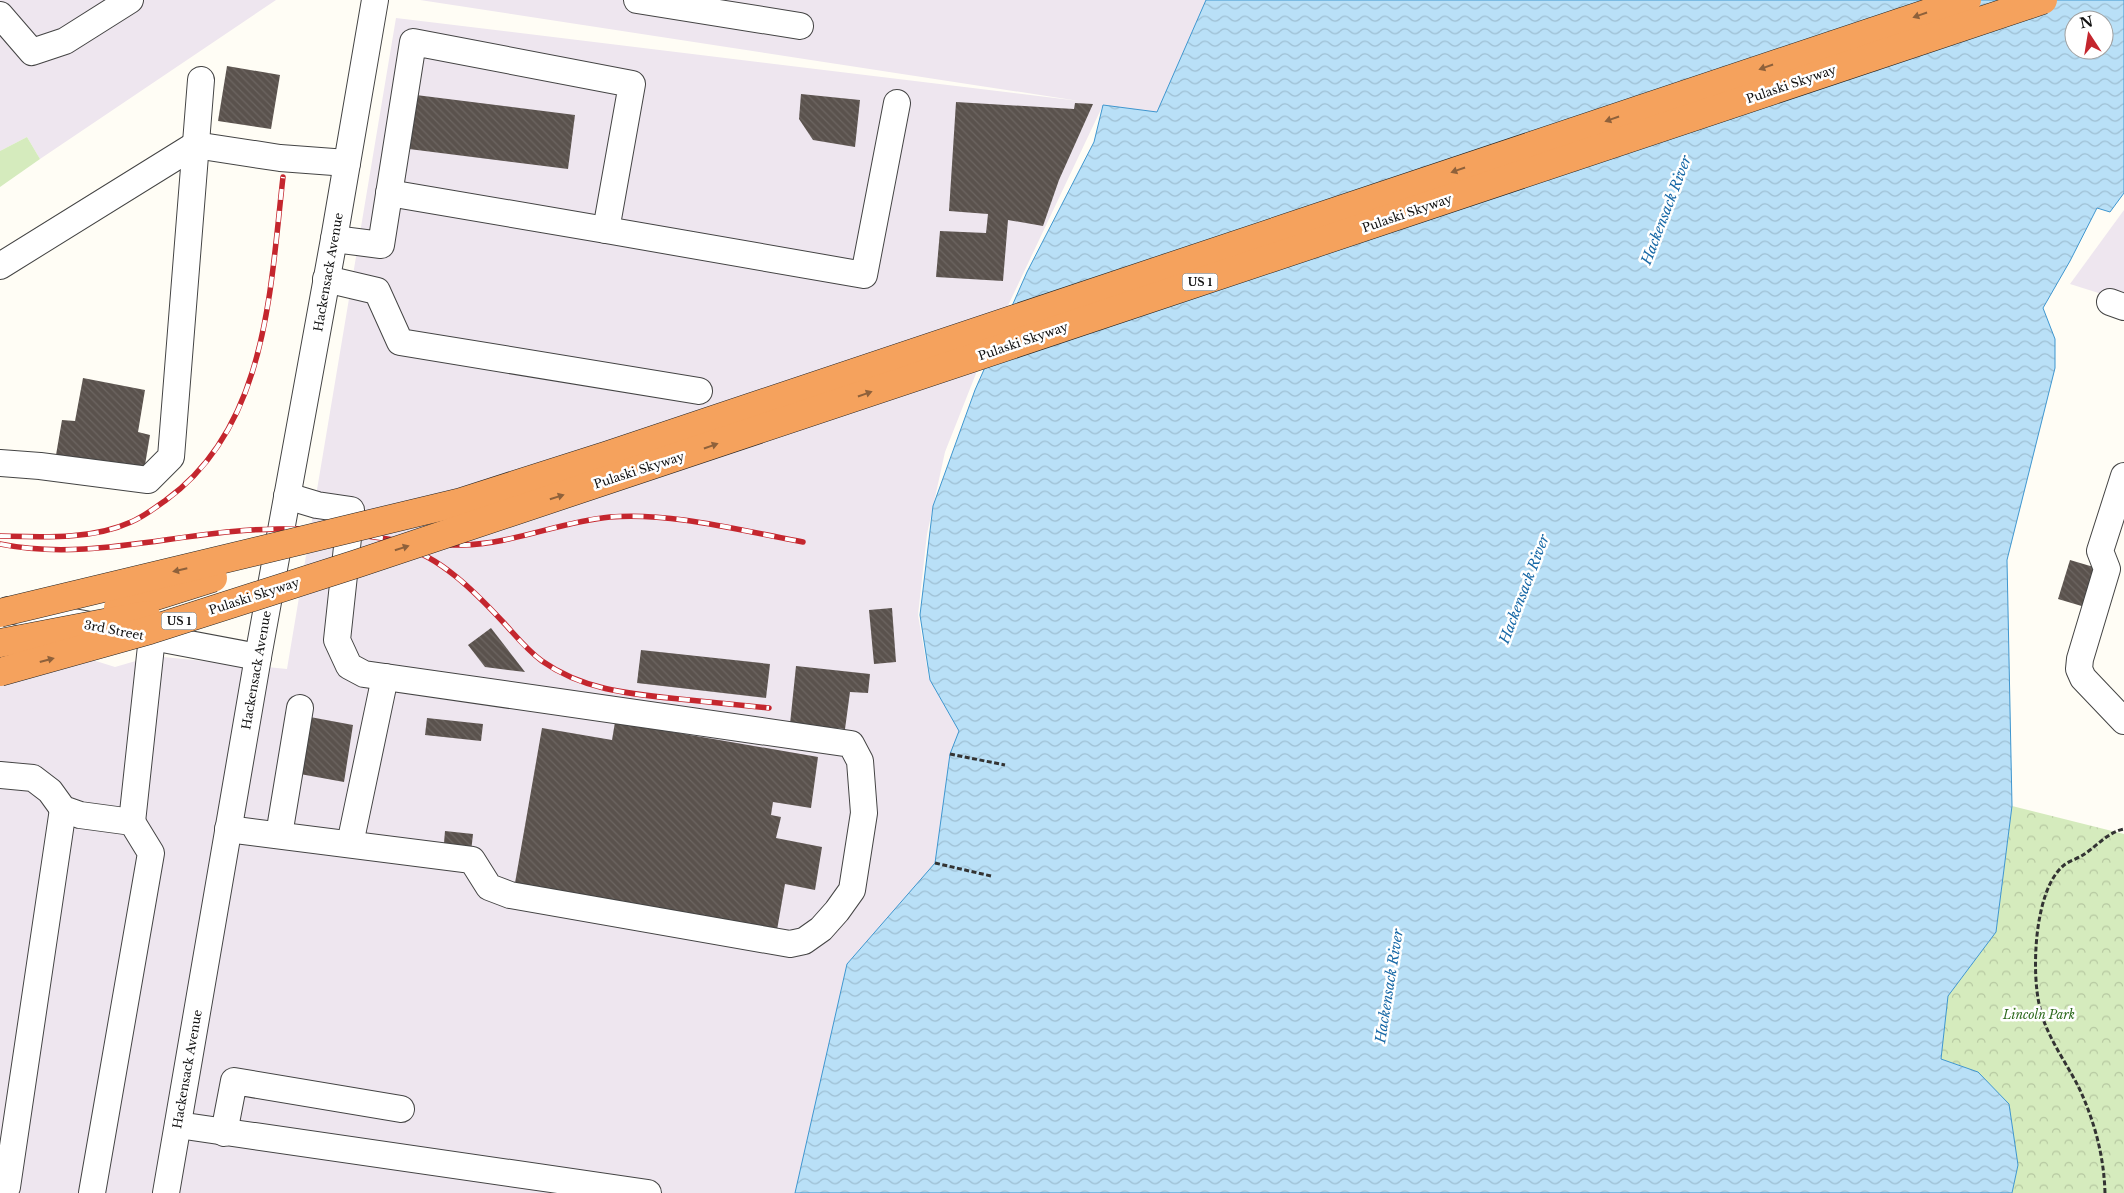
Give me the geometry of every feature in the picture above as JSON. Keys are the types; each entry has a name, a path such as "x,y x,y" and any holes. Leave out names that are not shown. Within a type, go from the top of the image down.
{"highway":[{"name":"Pulaski Skyway","path":"0,613 461,502 599,458 1967,0"},
{"name":"Pulaski Skyway","path":"0,672 150,630 356,564 2043,0"},
{"path":"0,643 201,583 312,538"},
{"path":"0,643 145,615 256,590 356,564"}],"street":[{"path":"0,15 32,52 65,41 130,0"},
{"name":"Hackensack Avenue","path":"166,1193 228,828 375,0"},
{"path":"637,0 800,26"},
{"path":"334,239 381,246 413,42 632,84 606,230"},
{"path":"0,463 40,466 148,480 171,457 201,80"},
{"path":"389,193 864,275 897,103"},
{"path":"0,266 196,145 280,158 347,164"},
{"path":"326,279 377,291 400,342 699,391"},
{"path":"2124,476 2100,551 2107,569 2080,659 2079,669 2083,678 2124,721"},
{"path":"228,828 472,860 489,887 510,895 790,944 804,941 822,929 838,911 852,890 864,813 860,761 850,744 364,674 349,666 337,640 350,510 317,505 287,496"},
{"name":"3rd Street","path":"0,608 258,657"},
{"path":"92,1193 150,853 132,822 152,637"},
{"path":"350,844 385,677"},
{"path":"279,835 300,708"},
{"path":"0,775 33,778 50,791 63,809 80,815 132,822"},
{"path":"7,1187 63,809"},
{"path":"224,1133 234,1080 401,1109"},
{"path":"178,1125 648,1193"}],"path":[{"path":"950,754 1005,765"},
{"path":"2105,1193 2102,1152 2092,1122 2080,1090 2047,1029 2040,1008 2034,974 2035,947 2039,920 2049,887 2062,866 2100,844 2114,831 2124,829"},
{"path":"935,863 991,876"}],"shaded area":[{"path":"0,0 276,0 40,159 27,137 0,151"},
{"path":"420,0 1206,0 1157,113 1103,105 977,371 945,452 927,534 918,615 929,678 960,731 950,754 935,867 850,961 796,1193 0,1193 0,631 115,667 153,656 287,669 396,18 1079,101"},
{"path":"2124,210 2124,301 2070,284"}],"green space":[{"path":"27,137 40,159 0,187 0,151"},
{"name":"Lincoln Park","path":"2012,806 2124,834 2124,1193 2012,1193 2018,1165 1978,1072 1941,1059 1936,1017 1948,996 1996,932"}],"water":[{"name":"Hackensack River","path":"1206,0 2124,0 2124,193 2110,212 2097,208 2043,308 2055,339 2055,368 2007,560 2012,806 1996,932 1948,996 1941,1059 1978,1072 2009,1104 2018,1165 2012,1193 795,1193 847,964 935,863 950,754 959,731 930,680 920,615 933,506 975,390 1027,272 1094,142 1103,105 1157,112"}],"building":[{"path":"227,66 280,75 271,129 218,121"},
{"path":"801,94 860,100 855,147 813,140 799,119"},
{"path":"416,95 575,115 568,169 409,149"},
{"path":"956,102 1074,109 1075,103 1093,104 1059,180 1043,226 1008,220 1003,281 936,277 940,231 986,233 988,214 949,211"},
{"path":"83,378 145,390 138,432 150,435 144,471 56,455 62,420 75,421"},
{"path":"2070,560 2097,568 2085,607 2058,599"},
{"path":"892,608 896,662 874,664 869,610"},
{"path":"491,628 525,672 485,667 468,645"},
{"path":"641,650 770,664 766,698 637,683"},
{"path":"796,666 870,674 868,693 850,692 845,729 790,724"},
{"path":"310,717 353,725 344,782 300,774"},
{"path":"427,718 483,724 481,741 425,735"},
{"path":"615,722 818,757 811,808 773,802 771,815 781,817 776,838 822,847 815,890 785,884 777,930 515,883 542,728 612,740"},
{"path":"445,831 473,834 469,870 442,867"}],"railway":[{"path":"0,536 83,535 116,528 144,515 166,500 199,470 225,435 244,396 258,354 267,310 283,177"},
{"path":"0,544 63,550 126,545 251,530 312,529 405,541 462,545 499,541 573,523 610,517 634,516 682,520 803,542"},
{"path":"399,545 429,558 456,577 481,599 537,657 558,671 590,684 625,692 769,708"}]}
